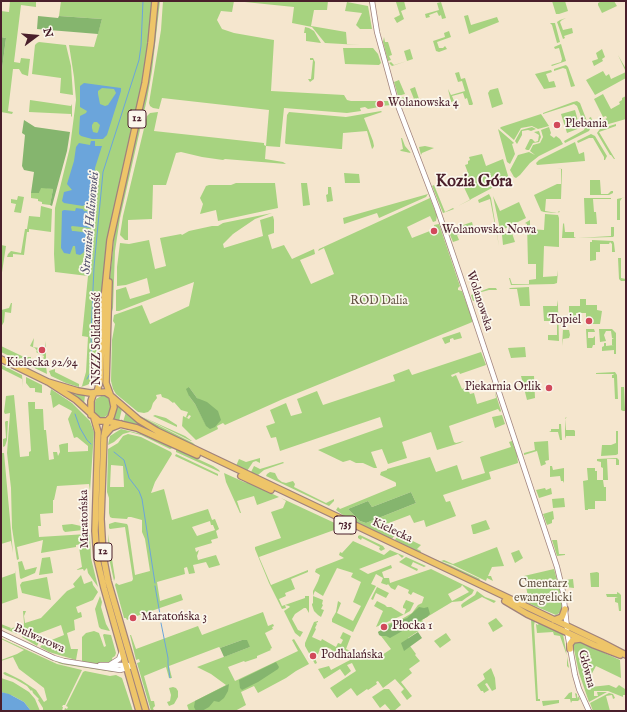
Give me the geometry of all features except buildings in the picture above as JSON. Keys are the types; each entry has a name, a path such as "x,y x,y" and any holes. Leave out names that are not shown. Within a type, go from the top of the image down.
{"main road":[{"name":"NSZZ Solidarność","path":"97,392 100,381 107,262 116,212 145,83 155,1"},
{"name":"NSZZ Solidarność","path":"111,396 106,383 110,263 116,212"},
{"name":"735","path":"1,359 48,382 76,400 99,421 107,421"},
{"path":"85,392 100,381"},
{"name":"735","path":"48,382 85,392 103,391 111,396"},
{"name":"12","path":"93,417 91,401 93,395 97,392"},
{"name":"12","path":"107,421 113,413 113,402 111,396"},
{"name":"Kielecka","path":"111,396 139,420 163,434 554,620 580,638 600,648 626,656"},
{"name":"Maratońska","path":"93,417 98,432 95,531 96,553 101,579 139,711"},
{"name":"Kielecka","path":"107,421 137,428 197,454 492,595 527,614 567,628 626,656"},
{"name":"Maratońska","path":"107,421 104,436 101,520 103,555 108,581 146,711"},
{"path":"104,436 111,428 121,424"},
{"path":"554,620 562,618 565,609"},
{"path":"570,649 572,641 580,638"}],"street":[{"name":"Wolanowska","path":"372,1 377,32 395,98 440,218 512,428 557,567 567,628"},
{"name":"Główna","path":"567,628 577,680 589,711"},
{"name":"Bulwarowa","path":"1,633 64,662 120,670 133,665"},
{"path":"107,665 118,660 122,651"},
{"name":"Bulwarowa","path":"92,666 107,665 126,667"},
{"path":"120,670 129,676"}],"green space":[{"path":"10,1 36,1 36,7 21,5 14,62 20,63 21,58 30,59 28,76 22,74 19,69 13,69 8,111 13,112 12,114 1,112 1,77 6,38 1,37 1,11 9,12"},
{"path":"61,1 152,1 148,46 142,86 113,214 98,375 96,380 81,387 86,372 88,337 82,336 88,276 55,272 55,208 70,147 76,100 69,45 94,47 102,19 59,16"},
{"path":"157,1 160,1 152,71 120,218 115,251 113,308 111,315 109,313 110,277 116,220"},
{"path":"163,1 234,1 232,12 221,11 217,20 222,29 234,33 274,40 271,91 344,95 347,100 351,101 390,101 392,105 381,106 381,104 379,104 379,107 368,109 365,107 360,108 361,111 347,113 284,108 280,147 266,146 269,110 162,98 159,109 153,108 149,103 161,30"},
{"path":"235,1 328,1 327,10 314,10 311,26 346,32 347,44 360,45 325,43 312,27 292,23 294,7"},
{"path":"404,1 406,9 401,11 404,19 397,23 394,18 400,15 396,2"},
{"path":"552,1 565,1 568,11 556,14"},
{"path":"602,1 614,1 617,6 602,13 598,3"},
{"path":"347,2 368,6 372,29 360,29 356,25 362,13 345,11"},
{"path":"441,2 446,18 442,19 441,15 439,16 437,12 426,18 425,14 439,10 437,3"},
{"path":"468,15 471,25 497,17 499,22 469,34 464,16"},
{"path":"38,16 102,19 98,34 37,29"},
{"path":"566,18 560,22 563,30 572,28 573,33 564,36 565,38 563,39 557,22"},
{"path":"550,23 555,23 560,42 557,43 552,25"},
{"path":"305,27 314,31 321,43 306,41 306,33 304,33"},
{"path":"449,31 451,37 437,42 439,48 443,48 445,46 447,49 439,52 436,51 433,41 445,37 444,33"},
{"path":"1,37 6,38 1,77"},
{"path":"384,37 385,42 388,42 392,55 389,56 391,60 388,61 383,42"},
{"path":"39,42 66,45 71,66 73,95 60,93 61,78 32,74 35,45"},
{"path":"561,44 566,61 552,66 551,65 561,62 562,59 559,48 555,49 554,47"},
{"path":"343,48 373,48 378,54 381,63 379,65 345,64"},
{"path":"410,49 413,59 407,61 404,51"},
{"path":"602,49 605,57 602,59 603,61 594,66 592,61 598,59 596,53"},
{"path":"618,55 626,69 626,72"},
{"path":"310,58 313,58 315,62 314,79 310,82 308,79 311,79 313,60 310,60"},
{"path":"407,61 392,66 389,63 391,62 394,65"},
{"path":"566,65 575,86 571,87 566,69 563,68 554,71 554,69"},
{"path":"551,70 552,72 546,74 549,82 554,81 556,87 544,89 535,74"},
{"path":"603,71 606,76 609,74 611,79 626,72 626,78 595,95 586,80"},
{"path":"459,72 461,79 465,78 473,104 472,105 469,105 467,98 465,99 463,93 452,96 454,101 451,102 448,89 451,95 465,91 462,81 458,82 455,73"},
{"path":"399,80 405,94 398,96 394,82"},
{"path":"415,87 420,102 415,104 414,101 401,106 398,98 406,97 408,101 414,99 410,89"},
{"path":"498,88 503,104 492,108 488,93 490,90"},
{"path":"603,94 611,109 620,104 619,102 622,98 626,96 626,119 595,128 589,118 591,117 593,123 596,124 607,118 606,116 603,117 594,99"},
{"path":"30,100 71,106 72,104 72,116 71,117 71,114 29,112"},
{"path":"577,101 580,103 590,129 589,131 565,143 564,141 584,130 585,127 577,106 574,104 543,113"},
{"path":"575,110 580,128 567,133 561,114"},
{"path":"158,112 154,131 264,143 266,146 265,159 283,162 286,164 223,160 181,152 176,153 166,185 153,185 152,219 128,220 128,240 125,240 120,235 123,216 147,116 150,113"},
{"path":"289,112 346,117 382,112 364,118 373,141 374,146 372,149 367,131 343,133 342,149 285,143 287,115"},
{"path":"541,114 549,126 538,129 532,126 521,128 514,140 500,128 501,127"},
{"path":"24,120 35,127 70,132 67,151 52,206 50,205 53,189 41,188 39,193 31,193 34,172 24,170 22,166 25,135 22,133"},
{"path":"616,124 616,126 599,132 615,159 610,155 597,133 600,129"},
{"path":"532,127 536,129 531,131 522,131 522,135 517,144 515,141 521,130"},
{"path":"549,127 551,133 550,135 554,138 556,136 563,144 539,156 530,163 520,175 516,178 514,177 510,170 518,155 529,152 535,155 530,151 533,145 540,143 543,137 541,130"},
{"path":"498,129 514,143 512,144 515,154 510,164 507,162"},
{"path":"539,131 541,137 539,142 533,143 529,150 525,149 530,139 535,142 538,141 539,135 534,132"},
{"path":"591,134 595,136 607,156 605,160 593,138 589,138 578,143 577,141"},
{"path":"401,138 411,153 400,150 403,149"},
{"path":"575,142 579,154 584,152 585,161 537,165 536,163 539,160"},
{"path":"425,146 434,148 422,153 421,155 419,147"},
{"path":"482,154 486,166 503,159 509,179 470,200 459,177 468,173 465,165 468,164 468,161 470,160 469,157"},
{"path":"557,168 562,169 561,199 546,199 545,211 556,213 541,211 534,195 557,184 561,184 561,169"},
{"path":"344,173 359,174 360,183 345,183"},
{"path":"590,180 600,180 601,194 608,194 611,191 613,191 613,193 609,195 590,195"},
{"path":"236,183 275,183 278,208 218,221 216,210 200,214 203,204 200,198 206,186 231,185"},
{"path":"301,183 307,183 310,205 303,206"},
{"path":"434,185 445,212 453,208 454,209 443,213 432,186"},
{"path":"40,187 53,189 50,205 42,204 42,202 38,201 38,199 31,198 31,193 39,193"},
{"path":"328,187 331,187 333,201 327,202 326,195 328,194"},
{"path":"428,194 426,197 379,218 377,213 344,224 343,218"},
{"path":"489,194 491,198 499,246 490,199 479,203 478,200"},
{"path":"18,196 24,197 21,213 14,212 16,204 11,203 11,199 17,200"},
{"path":"493,196 500,211 519,202 526,218 504,229 500,229"},
{"path":"626,197 622,198 620,201 620,220 617,220 617,199"},
{"name":"ROD Dalia","path":"430,198 437,216 436,221 433,222 430,216 407,227 412,238 435,229 434,225 439,224 460,286 458,290 462,291 472,322 283,399 225,425 223,423 217,426 218,429 196,440 182,426 183,416 187,418 188,412 181,410 174,402 173,403 162,397 161,394 156,395 157,398 151,409 144,413 138,412 116,394 113,389 111,381 112,340 115,324 113,321 114,315 142,305 150,324 189,306 194,282 116,311 116,290 126,287 130,299 150,293 147,278 126,285 117,286 117,267 120,243 129,244 149,240 155,269 166,266 160,238 182,235 189,231 218,226 223,223 272,213 255,219 233,234 223,244 224,248 263,236 260,220 273,216 274,233 268,235 272,249 284,245 292,259 314,249 315,254 300,260 311,284 334,274 324,248 318,251 319,249","holes":["189,387 200,400 206,425 189,396"]},
{"path":"584,198 611,198 593,199 597,224 585,224"},
{"path":"41,206 52,209 51,232 29,229 29,232 27,232 24,255 13,254 13,257 7,257 11,251 21,253 29,216 40,217"},
{"path":"545,214 558,215 559,218 559,247 544,246 543,277 557,276 558,270 557,283 511,285 509,278 512,284 529,284 529,280 536,279 536,264 528,264 527,224 525,223 530,220 530,229 544,230"},
{"path":"472,222 474,230 457,235 459,240 453,242 448,230"},
{"path":"564,223 565,232 574,232 574,237 576,238 562,238"},
{"path":"611,227 614,227 613,237 578,238 611,236"},
{"path":"511,230 515,242 503,245 502,235"},
{"path":"592,240 613,241 615,252 612,252 612,244 610,242 609,244 600,244 600,252 596,252 596,260 590,261 590,242 592,242"},
{"path":"1,245 6,246 1,279"},
{"path":"618,258 621,258 621,278 626,279 626,281 621,281 619,279"},
{"path":"529,287 530,306 520,306 517,289 509,289"},
{"path":"489,288 496,288 497,290 489,290 478,293 480,299 473,301 471,295"},
{"path":"580,299 586,299 586,305 597,305 597,310 602,311 600,324 591,324 591,318 586,318 586,313 576,313 576,320 574,320 573,313 569,313 569,306 580,306"},
{"path":"557,300 559,341 548,340 548,335 557,335 557,321 544,321 543,306 557,306"},
{"path":"11,303 11,313 5,312 4,322 1,327 1,310 9,308"},
{"path":"563,329 569,330 570,335 569,338 563,339 562,346"},
{"path":"586,329 594,329 595,332 588,332 588,338 593,338 595,336 595,345 593,345 592,348 587,348"},
{"path":"599,329 612,329 616,333 616,354 614,354 614,350 602,351 604,343 606,343 606,346 614,345 612,345 612,339 614,339 612,338 611,331 606,331 604,335 606,341 600,342"},
{"path":"460,332 462,338 454,340 453,338 450,339 450,342 445,344 442,338"},
{"path":"34,338 33,347 45,349 46,341 46,359 43,359 44,356 36,352 37,351 35,348 30,346"},
{"path":"1,346 24,357 31,357 31,360 43,366 45,364 47,374 1,352"},
{"path":"525,347 526,357 511,358 508,348"},
{"path":"481,352 486,365 460,374 459,372 451,375 452,377 456,375 462,389 467,387 470,394 474,393 477,404 496,398 495,392 501,411 500,412 498,409 449,426 454,442 464,441 460,443 437,450 431,432 402,442 407,458 388,464 382,449 371,452 377,468 374,468 363,463 356,463 350,460 343,462 318,450 383,427 380,417 280,451 276,437 271,438 266,426 275,423 270,410 286,403 291,416 302,413 297,399 317,391 323,405 395,381 393,375 409,369 412,375"},
{"path":"2,365 22,375 23,387 22,379 2,369"},
{"path":"55,369 55,372 79,384 79,387 51,376 49,371"},
{"path":"615,372 617,375 618,399 615,399 614,378 612,378 612,375 614,375 596,374"},
{"path":"521,376 534,376 535,398 527,400"},
{"path":"26,377 42,385 42,393 35,392 35,388 30,388 26,383"},
{"path":"189,387 197,398 207,402 218,411 221,420 215,427 210,429 206,426 195,404 189,396 186,389"},
{"path":"621,387 624,387 626,411 621,410"},
{"path":"51,389 72,403 90,421 94,432 90,491 89,484 57,486 53,500 53,513 40,514 41,526 38,526 39,537 90,535 91,558 98,587 88,573 87,568 84,571 83,569 76,570 82,567 79,547 82,546 82,544 76,545 76,547 41,553 43,540 17,547 19,559 17,560 12,528 11,488 7,453 10,413 5,414 4,412 6,396 14,395 20,457 29,456 29,452 31,451 28,402 35,402 35,409 43,409 44,430 46,430 49,460 54,459 53,452 57,452 58,456 60,452 59,445 62,444 68,443 68,452 88,451 88,446 77,437 74,438 68,419 72,411 59,404 53,408 50,395"},
{"path":"65,390 85,395 84,405"},
{"path":"103,395 108,398 111,406 109,414 103,418 96,415 94,412 94,405 96,399"},
{"path":"116,404 122,409 119,421 112,420 115,414"},
{"path":"126,412 160,436 132,424 123,422"},
{"path":"155,415 166,418 177,425 177,427 153,416"},
{"path":"502,415 505,424 495,428 492,417"},
{"path":"137,416 140,416 193,443 198,448 149,425"},
{"path":"143,417 185,436 192,441 191,441"},
{"path":"565,419 566,430 574,430 575,436 566,436 565,439"},
{"path":"6,421 8,421 7,440 5,446 3,447 3,439 6,438"},
{"path":"559,424 561,424 562,440 560,440 558,432 549,432 551,429 559,429"},
{"path":"121,429 141,434 173,448 170,449 141,435 130,432 123,434 108,445 110,436"},
{"path":"616,431 618,431 618,454 601,456 602,445 611,445 616,443"},
{"path":"128,434 141,437 171,452 172,454 155,482 151,493 164,489 172,520 208,509 212,520 215,519 219,529 216,531 218,538 211,540 212,543 195,548 196,552 199,550 197,556 198,560 216,555 220,565 209,568 206,562 193,565 195,573 189,574 187,567 184,568 185,574 157,582 160,601 181,594 183,600 134,617 133,615 127,620 124,618 115,585 116,583 119,585 132,581 133,579 125,527 110,529 109,524 115,522 127,524 135,575 150,571 145,539 142,532 142,520 131,517 128,517 127,519 112,518 110,517 109,513 109,498 107,492 108,449 118,443 123,436","holes":["111,465 123,466 124,487 110,487","210,521 215,530 197,536 192,527"]},
{"path":"100,436 102,436 100,544 129,661 128,663 101,566 97,540"},
{"path":"512,441 518,463 489,472 491,479 443,495 446,502 450,501 456,516 426,527 424,520 414,523 410,515 381,526 396,533 392,539 347,518 336,510 338,507 340,509 396,486 395,482 380,475 381,472 430,457 436,472 457,465 462,480 485,473 480,457 511,447 509,442","holes":["411,492 416,503 366,523 360,521 348,509 368,501 372,507"]},
{"path":"548,441 549,460 545,461 546,464 541,466 537,451 524,455 524,453 535,450 534,442"},
{"path":"176,449 213,466 220,472 176,452"},
{"path":"1,453 4,453 13,553 11,541 1,544"},
{"path":"176,454 218,474 218,476 175,456"},
{"path":"260,458 260,463 256,461 253,462 247,471 236,466 239,459 246,462"},
{"path":"617,458 619,460 619,465 616,465 616,459 607,459 608,480 603,480 603,468 601,467 601,462 597,461 597,459"},
{"path":"283,462 284,463 264,470 258,475 251,472 254,466 260,469"},
{"path":"550,466 552,466 553,470 564,468 564,483 561,481 560,476 550,477"},
{"path":"587,468 595,468 595,471 597,471 597,480 603,480 604,487 606,487 606,501 595,501 595,509 585,510 583,481 588,480"},
{"path":"270,472 275,473 278,479 282,482 286,483 293,481 295,484 294,487 326,503 334,499 334,501 329,506 266,476"},
{"path":"224,473 279,497 257,505 254,496 237,501 240,513 226,482"},
{"path":"545,488 546,490 551,488 552,494 539,498 536,490"},
{"path":"411,492 416,503 366,523 360,521 348,509 368,501 372,507"},
{"path":"281,498 339,525 352,534 351,535 338,527 337,529 259,557 271,585 308,570 308,572 291,579 295,589 285,593 286,596 279,599 282,606 305,598 305,596 309,596 309,613 306,608 304,608 295,614 292,619 298,630 303,632 300,637 295,633 284,611 290,607 285,605 286,608 282,609 269,583 255,549 255,547 281,538 271,512 283,508 286,501"},
{"path":"564,498 565,507 553,508 552,499"},
{"path":"553,511 554,519 552,520 552,523 547,525 543,514"},
{"path":"486,520 490,529 473,534 471,525"},
{"path":"72,524 81,526 83,530 65,532 63,530 62,525"},
{"path":"108,534 115,578 114,581 109,558"},
{"path":"398,534 421,545 417,549 421,551 420,553 395,540"},
{"path":"360,535 383,546 385,549 381,551 379,549 380,547 362,538 361,540 358,538"},
{"path":"552,540 557,540 559,554 565,555 557,556"},
{"path":"353,541 384,555 390,550 404,556 402,558 398,554 359,569 368,574 391,565 392,568 382,572 384,578 389,578 390,583 431,569 474,590 472,594 462,601 452,602 422,620 426,626 408,638 410,646 420,661 409,669 412,673 401,682 412,696 407,700 401,692 404,689 395,679 383,688 378,681 376,682 377,684 357,696 351,688 337,698 330,688 356,671 352,663 347,665 351,671 345,676 340,669 324,679 318,669 329,666 331,670 350,660 345,651 335,656 331,649 326,647 320,649 318,654 314,656 317,663 315,664 305,646 305,643 314,622 318,621 312,637 321,641 322,639 336,647 338,643 341,644 343,640 340,638 343,632 351,636 346,649 363,655 364,653 369,655 370,653 374,655 375,652 382,655 391,649 378,632 385,628 384,625 400,620 412,613 418,605 422,603 424,597 413,592 411,595 408,593 409,590 398,585 395,590 388,584 381,583 383,578 376,574 371,584 376,586 353,632 332,622 332,619 336,612 338,601 341,603 337,613 353,621 361,606 353,602 361,582 351,577 353,573 337,568 323,596 315,591 313,596 313,591 320,575 315,572 316,569 344,558 339,555 340,552 342,553","holes":["462,585 469,592 452,601 448,594"]},
{"path":"497,547 504,566 492,567 488,576 491,576 493,581 487,578 486,581 453,565 441,561 444,560 453,564"},
{"path":"519,550 523,558 515,563 511,553"},
{"path":"426,556 450,565 480,579 478,582"},
{"path":"50,557 53,573 39,575 42,558"},
{"path":"406,557 426,566 424,567 413,562 411,566 418,569 417,571 399,562"},
{"path":"22,561 25,570 37,567 35,573 21,579 18,562"},
{"name":"Cmentarz ewangelicki","path":"554,569 560,591 563,611 556,615 523,601 529,602 524,576"},
{"path":"15,570 18,598 1,604 1,578 15,573"},
{"path":"590,573 599,573 599,587 591,587"},
{"path":"81,575 84,584 92,581 98,592 93,600 76,607 78,613 81,612 82,617 74,620 75,630 67,633 71,649 78,649 76,660 49,652 40,647 44,643 64,635 61,625 32,636 40,640 37,646 22,637 24,623 23,611 26,611 24,616 25,623 41,618 67,591 75,587 73,584"},
{"path":"47,577 51,600 22,593 20,585 22,582"},
{"path":"573,579 574,588 566,587 564,580"},
{"path":"377,587 389,593 386,598 376,593 373,600 371,599"},
{"path":"477,591 485,597 496,601 494,603 482,597 462,608 461,605 475,595"},
{"path":"617,592 621,595 621,611 619,611 618,603 615,602 615,598 618,597 607,597 606,594 617,594"},
{"path":"100,596 102,602 101,607 106,624 110,631 99,627 95,609"},
{"path":"313,596 323,600 321,609 324,610 321,617 314,611 312,605"},
{"path":"406,600 414,603 410,611 404,614 406,609 403,608 403,606"},
{"path":"377,601 404,615 376,627 383,611 374,606"},
{"path":"419,607 428,607 430,614 390,638 379,635 378,632 393,623 407,618"},
{"path":"263,612 268,626 273,624 274,626 272,627 273,629 265,633 272,648 270,649 271,650 257,656 257,658 228,667 235,681 298,651 292,640 294,639 309,664 258,693 254,686 241,692 246,705 235,711 189,711 187,705 226,685 211,674 197,667 250,647 242,640 169,666 172,678 169,678 166,667 144,676 151,701 154,701 155,706 153,708 154,711 151,711 137,663 140,662 139,659 136,660 130,635 136,649 198,626 202,635"},
{"path":"496,618 503,626 493,632 488,623"},
{"path":"531,619 535,621 538,699 540,699 540,701 536,701"},
{"path":"539,623 563,634 567,655 560,636 554,635 553,632 537,633 536,624 538,625"},
{"path":"1,624 11,628 10,630 20,626 18,633 17,634 1,627"},
{"path":"94,631 99,633 104,647 106,646 103,635 111,635 116,653 112,658 113,662 97,664 82,661 82,637 86,633"},
{"path":"418,632 422,638 404,651 401,643"},
{"path":"446,633 451,640 440,648 434,641"},
{"path":"1,634 60,662 113,672 61,664 1,636"},
{"path":"1,638 57,664 82,670 65,705 62,707 62,711 43,711 43,708 38,700 39,699 32,690 31,691 27,686 3,673 5,672 21,680 36,690 44,702 47,700 44,688 19,669 13,657 1,661 24,650"},
{"path":"242,640 247,640 250,647 224,657 220,648"},
{"path":"578,641 620,660 621,678 596,666 590,677 591,687 609,685 616,688 619,685 625,689 626,680 626,695 623,695 623,697 608,691 594,691 594,696 598,696 597,692 607,692 589,702 579,673 573,645"},
{"path":"276,662 279,667 278,669 242,690 240,688 239,680"},
{"path":"491,668 495,678 496,689 492,691 487,683 485,684 489,690 484,693 477,685 485,679 483,674"},
{"path":"85,671 110,676 116,675 122,678 133,711 64,711 65,708 67,709 68,707 66,706 83,672"},
{"path":"1,678 13,682 29,692 35,699 40,711 31,711 24,702 1,692"},
{"path":"229,684 228,691 224,698 219,702 214,701 209,707 202,711 196,711 194,707 195,701"},
{"path":"173,687 178,691 178,697 174,704 169,706 167,702 170,701 171,695 169,688"},
{"path":"384,689 389,689 401,705 394,711 391,711 385,704 380,708 372,697"},
{"path":"572,692 572,698 576,698 575,693 577,694 577,699 578,696 580,699 578,701 572,701 571,703 570,699 564,699 569,693"},
{"path":"609,693 613,694 615,698 613,699 612,695 606,696 610,711 593,711 590,703"},
{"path":"559,700 559,703 543,706 542,701"}],"water":[{"path":"84,83 121,88 107,135 103,139 92,139 79,134 80,116 87,111 80,107 80,86","holes":["102,88 114,89 116,93 108,105 105,106 100,104 98,94 98,91","94,122 97,122 100,125 97,133 93,132 92,125"]},
{"path":"91,141 95,141 95,146 102,146 95,168 93,204 83,206 64,203 62,201 64,192 72,190 67,184 74,161 76,147 79,143 90,145"},
{"path":"76,208 92,212 91,228 71,227 72,231 90,233 89,244 80,255 76,254 75,246 73,246 70,254 64,253 61,248 62,211 75,211"},
{"path":"1,692 9,694 24,702 31,711 1,711"}],"waterway":[{"name":"Strumień Halinowski","path":"87,379 92,370 91,334 94,267 103,172 139,60 143,1"},
{"name":"Strumień Halinowski","path":"75,414 80,428 91,444"},
{"name":"Strumień Halinowski","path":"114,452 124,460 129,478 139,491 142,499 155,583"},
{"name":"Strumień Halinowski","path":"155,586 161,620"},
{"name":"Strumień Halinowski","path":"161,623 168,658 170,678"}],"place":[{"name":"Wolanowska 4","path":"380,104"},
{"name":"Plebania","path":"557,125"},
{"name":"Wolanowska Nowa","path":"434,231"},
{"name":"Topiel","path":"589,321"},
{"name":"Kielecka 92/94","path":"42,350"},
{"name":"Piekarnia Orlik","path":"549,388"},
{"name":"Maratońska 3","path":"133,618"},
{"name":"Płocka 1","path":"384,627"},
{"name":"Podhalańska","path":"313,656"}],"district":[{"name":"Kozia Góra","path":"474,183"}]}
